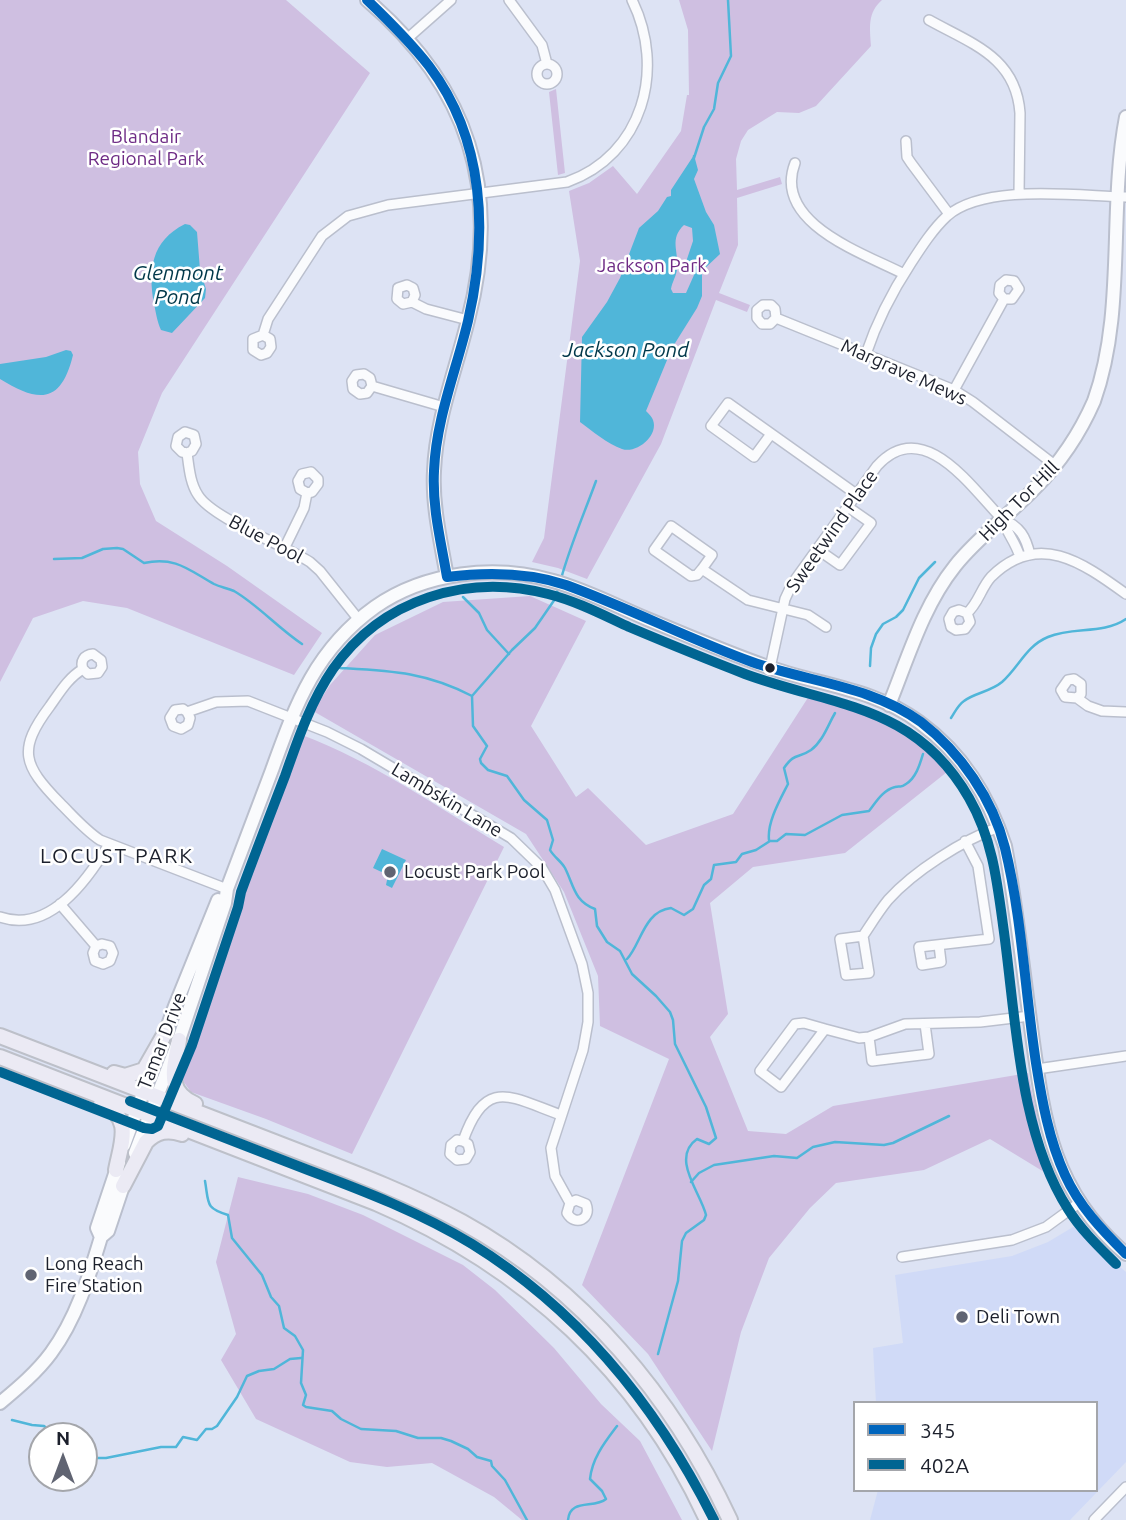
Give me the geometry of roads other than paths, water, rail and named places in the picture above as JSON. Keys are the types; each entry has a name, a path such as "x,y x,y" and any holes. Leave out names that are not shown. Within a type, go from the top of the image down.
{"main road":[{"path":"0,1036 384,1184 422,1201 491,1240 541,1275 600,1328 650,1386 697,1455 730,1520"},
{"path":"21,1044 125,1076 144,1070 171,1037"},
{"path":"171,1037 173,1080 179,1094 186,1100 246,1125 271,1141"},
{"path":"0,1058 413,1219 503,1272 549,1308 592,1349 635,1399 678,1464 706,1520"},
{"path":"0,1058 29,1075 111,1108 124,1131 116,1170"},
{"path":"123,1186 146,1142 156,1134 169,1131 235,1155 299,1173"}],"street":[{"path":"367,0 408,38 434,71 456,111 472,153 480,194 480,264 436,448 434,496 447,576"},
{"path":"408,38 451,0"},
{"path":"509,0 542,45 547,64"},
{"path":"263,335 268,319 322,236 339,221 370,208 566,182 592,171 615,153 624,142 639,112 647,65 641,26 632,0"},
{"path":"929,20 992,56 1011,78 1019,100 1020,113 1018,194"},
{"name":"High Tor Hill","path":"889,705 918,632 940,587 955,566 1056,466 1084,421 1103,376 1110,352 1116,311 1123,197 1120,162 1126,117"},
{"path":"906,141 911,163 948,214"},
{"path":"795,163 792,188 806,218 827,234 904,274"},
{"path":"866,354 876,323 904,274 925,241 948,214 984,199 1018,194 1123,197"},
{"path":"954,390 1004,299"},
{"path":"412,302 426,309 468,320"},
{"name":"Margrave Mews","path":"776,318 954,390 1056,466"},
{"path":"372,386 444,407"},
{"path":"771,433 754,457 711,426 728,403 771,433 856,494"},
{"name":"Sweetwind Place","path":"770,668 788,592 884,458 900,450 917,448 941,457 1002,519 1025,556"},
{"name":"Blue Pool","path":"187,453 194,487 203,502 218,513 310,562 359,620"},
{"path":"285,547 304,508 307,492"},
{"path":"817,549 840,565 871,523 848,507"},
{"path":"671,526 712,555 702,569 697,575 691,576 654,550 671,526"},
{"path":"967,613 991,578 1025,556 1060,556 1080,562 1126,594"},
{"path":"702,569 748,600 808,615 826,627"},
{"name":"Tamar Drive","path":"101,1237 97,1228 116,1170 142,1113 171,1037 195,954 218,900 227,889 291,717 311,674 326,653 359,620 393,597 447,576 499,572 550,579 569,585 770,668 848,688 916,719 949,746 982,789 999,827 1009,867 1043,1111 1053,1148 1079,1203 1101,1231 1126,1254"},
{"path":"83,669 70,679 34,728 28,747 30,765 40,782 83,827 108,844 227,889"},
{"path":"1077,698 1102,711 1126,712"},
{"name":"Lambskin Lane","path":"187,712 216,702 240,700 291,717 362,748 511,838 542,868 555,891 582,964 588,993 586,1038 581,1061 561,1115 551,1158 555,1176 570,1203"},
{"path":"863,936 840,939 846,975 869,972 863,936 878,913 902,887 965,841 999,827"},
{"path":"939,945 989,939 978,866 965,841"},
{"path":"0,917 25,921 46,915 92,873 108,844"},
{"path":"60,904 96,946"},
{"path":"825,1029 781,1087 760,1071 795,1024 804,1023 859,1038 905,1024 980,1022 1030,1016"},
{"path":"869,1037 872,1060 929,1054 925,1024"},
{"path":"1037,1069 1126,1056"},
{"path":"463,1140 476,1110 496,1098 517,1099 561,1115"},
{"name":"Tamar Drive","path":"0,1403 35,1371 62,1337 80,1299 101,1237 108,1231 142,1113"},
{"path":"902,1257 1012,1240 1046,1227 1079,1203"},
{"path":"1094,1520 1126,1487"}],"water":[{"name":"Jackson Pond","path":"694,155 698,170 694,179 706,212 714,225 720,254 702,271 702,296 672,348 646,411 654,426 650,438 634,449 622,449 580,422 582,337 620,278 639,228 658,211 667,197 671,196 671,190","holes":["684,225 692,228 693,241 686,262 694,275 686,293 673,293 671,289 677,268 677,235"]},
{"name":"Glenmont Pond","path":"185,224 197,232 205,298 172,333 161,330 158,323 152,291 152,268 154,258 165,239"},
{"path":"66,350 73,355 68,371 62,383 47,394 26,392 0,379 0,364 46,357"},
{"name":"Locust Park Pool","path":"382,849 406,860 392,888 386,885 388,875 373,868"}],"waterway":[{"path":"694,156 704,127 714,109 718,83 731,56 728,0"},
{"path":"561,579 596,481"},
{"path":"54,559 82,558 103,549 117,548 144,563 173,563 234,591 302,644"},
{"path":"870,666 871,648 876,634 883,624 903,610 919,578 935,562"},
{"path":"559,586 555,599 535,628 472,696 473,726 487,746 480,759 481,763 488,770 507,776 524,800 547,820 553,840 550,850 565,868 579,897 595,909 597,926 607,942 620,951 632,974 670,1012 675,1044 706,1107 716,1138 709,1144 697,1139 689,1147 686,1156 690,1176 706,1215 704,1220 686,1233 682,1241 678,1281 658,1354"},
{"path":"463,597 479,613 487,630 509,654"},
{"path":"951,718 964,701 1002,682 1040,641 1058,634 1107,627 1126,619"},
{"path":"340,668 423,677 472,696"},
{"path":"769,840 772,819 788,784 784,768 794,758 807,753 815,746 835,713"},
{"path":"627,959 655,915 671,908 684,915 693,909 704,885 711,879 714,865 736,862 742,854 756,850 770,841 777,841 786,834 805,835 842,815 869,811 887,791 902,786 912,778 923,754"},
{"path":"691,1182 699,1173 714,1165 774,1156 797,1158 813,1147 835,1142 884,1145 893,1143 949,1116"},
{"path":"205,1181 209,1204 215,1210 228,1215 232,1238 262,1275 271,1297 279,1306 284,1328 295,1336 303,1350 301,1383 306,1395 303,1405 332,1411 361,1429 396,1431 418,1438 441,1438 468,1449 477,1457 491,1461 527,1520"},
{"path":"98,1458 176,1447 183,1437 197,1440 206,1429 217,1426 237,1397 247,1376 274,1369 290,1359 301,1358"},
{"path":"12,1420 28,1424"},
{"path":"568,1520 570,1513 578,1506 606,1499 590,1479 591,1471 596,1457 617,1426"}],"place":[{"name":"Locust Park Pool","path":"390,872"},
{"name":"Long Reach Fire Station","path":"31,1275"},
{"name":"Deli Town","path":"962,1317"}],"district":[{"name":"LOCUST PARK","path":"117,856"}],"park label":[{"name":"Blandair Regional Park","path":"146,148"},
{"name":"Jackson Park","path":"652,266"}]}
